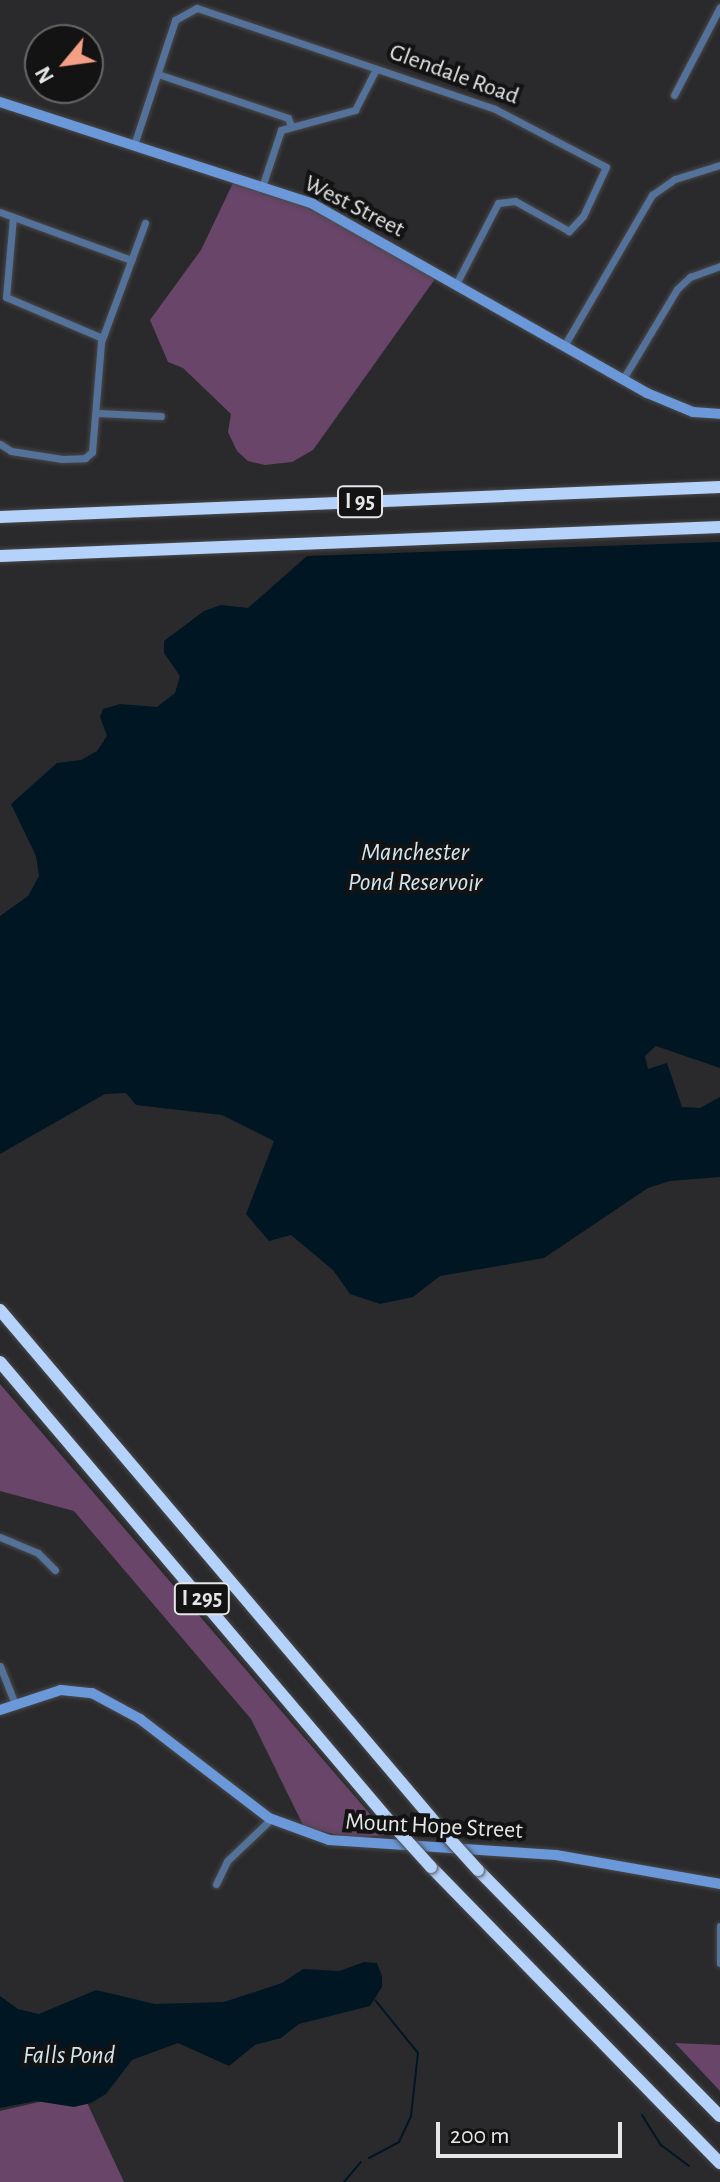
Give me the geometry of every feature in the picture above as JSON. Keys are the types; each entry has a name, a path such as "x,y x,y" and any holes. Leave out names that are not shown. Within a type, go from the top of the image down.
{"highway":[{"name":"I 95","path":"0,517 720,487"},
{"name":"I 95","path":"0,556 720,527"},
{"name":"I 295","path":"0,1310 439,1827 720,2116"},
{"name":"I 295","path":"0,1362 392,1824 720,2163"}],"main road":[{"name":"West Street","path":"0,102 313,204 670,405 720,414"},
{"name":"Mount Hope Street","path":"0,1710 61,1690 92,1693 119,1704 271,1819 329,1840 556,1855 720,1884"}],"street":[{"path":"674,95 720,7"},
{"name":"Glendale Road","path":"134,145 175,20 197,8 495,109 606,167 583,216 569,231 515,201 498,203 456,284"},
{"path":"262,187 281,130 355,110 376,69"},
{"path":"158,74 288,118 291,126"},
{"path":"564,346 652,195 675,179 720,165"},
{"path":"0,212 131,260"},
{"path":"13,217 6,297 102,338"},
{"path":"0,444 32,456 85,458 92,452 98,413 102,338 145,223"},
{"path":"623,379 677,289 690,277 720,266"},
{"path":"98,413 161,416"},
{"path":"0,1537 38,1553 55,1570"},
{"path":"0,1666 15,1704"},
{"path":"216,1884 227,1861 271,1819"},
{"path":"720,1926 720,1963"}],"shaded area":[{"path":"233,183 305,205 435,279 313,450 292,462 265,465 248,461 237,451 228,432 231,414 183,368 168,362 150,320 201,250"},
{"path":"0,1384 388,1835 351,1838 304,1827 251,1719 74,1511 0,1491"},
{"path":"675,2043 720,2045 720,2091"},
{"path":"82,2092 124,2182 0,2182 0,2111"}],"water":[{"name":"Manchester Pond Reservoir","path":"720,542 720,1068 656,1046 645,1056 648,1069 667,1063 682,1107 700,1108 720,1097 720,1177 670,1181 648,1188 544,1258 440,1276 413,1297 380,1304 350,1294 333,1270 291,1235 269,1241 246,1214 274,1141 222,1115 136,1105 126,1093 105,1094 0,1154 0,916 28,896 39,876 36,856 11,804 57,763 81,760 97,751 107,736 100,717 103,709 120,704 157,707 175,693 180,676 164,653 164,641 204,611 221,605 248,608 307,556"},
{"name":"Falls Pond","path":"364,1962 377,1963 382,1976 382,1987 370,2006 299,2024 281,2038 255,2045 229,2066 178,2043 132,2060 106,2094 91,2103 74,2107 36,2101 0,2108 0,1996 18,2009 39,2014 96,1990 155,2004 224,2002 282,1983 303,1969 339,1971"}],"waterway":[{"path":"369,2158 399,2142 411,2116 418,2053 375,2000"},
{"path":"642,2115 661,2145 689,2166"},
{"path":"344,2182 361,2162"}]}
